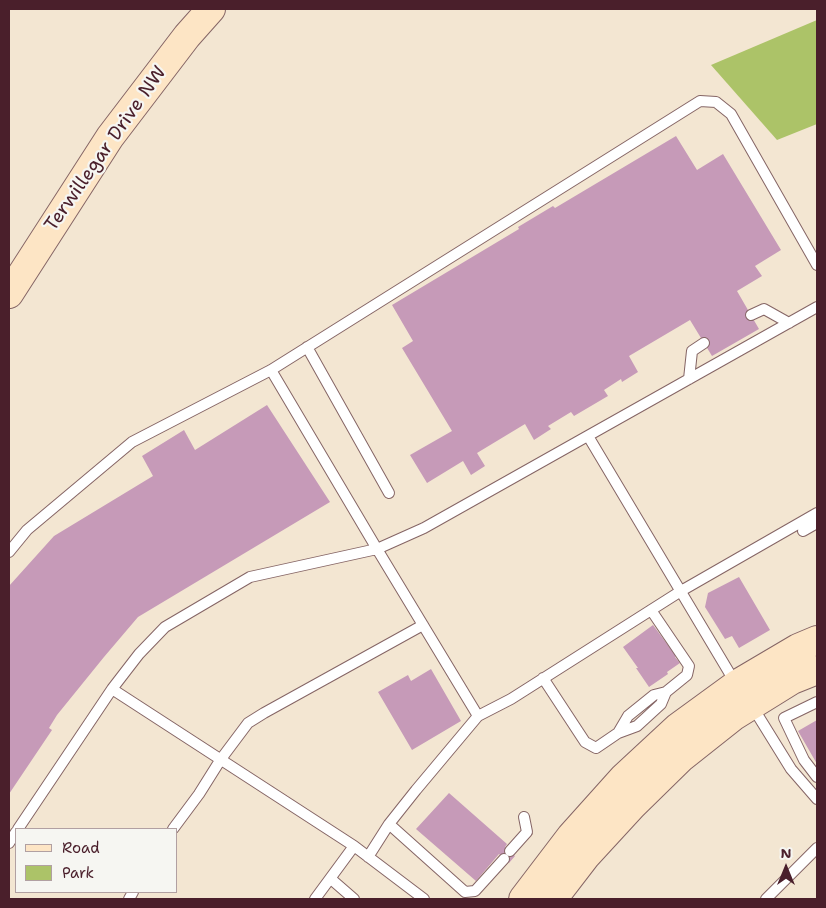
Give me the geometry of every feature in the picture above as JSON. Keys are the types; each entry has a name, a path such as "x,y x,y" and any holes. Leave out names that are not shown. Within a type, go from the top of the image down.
{"street":[{"name":"Terwillegar Drive NW","path":"9,294 110,137 187,36 211,9"},
{"path":"553,899 586,856 632,806 682,758 734,716 744,695 798,648 817,640"},
{"path":"523,899 571,836 623,778 678,727 744,695 817,670"}],"lane":[{"path":"9,552 27,530 132,442 271,370 700,101 716,102 731,114 817,265"},
{"path":"19,828 112,689 139,654 165,627 250,577 377,549 424,528 817,307"},
{"path":"751,316 764,309 789,323"},
{"path":"689,379 692,351 704,343"},
{"path":"307,347 389,493"},
{"path":"271,370 478,716"},
{"path":"588,436 744,695 791,769 817,799"},
{"path":"368,857 389,824 478,716 511,698 681,592 817,513"},
{"path":"803,531 817,523"},
{"path":"543,678 584,742 596,748 618,733 637,726 662,704 666,692 687,675 690,666 651,610"},
{"path":"174,828 248,723 423,625"},
{"path":"112,689 354,846 424,899"},
{"path":"817,702 784,718 804,760 817,777"},
{"path":"389,824 465,892 475,892 527,832 524,817"},
{"path":"316,899 354,846"},
{"path":"766,899 817,848"},
{"path":"331,879 354,899"}],"green space":[{"path":"817,20 817,124 777,140 711,65"}],"building":[{"path":"676,136 697,170 723,154 781,250 755,266 762,276 737,291 759,329 712,356 690,320 629,356 638,372 622,382 621,379 604,390 608,396 574,416 571,412 548,426 551,429 534,440 525,424 477,453 485,466 471,475 463,461 427,483 410,455 452,431 402,348 413,341 392,305 519,229 518,227 553,206 555,208"},
{"path":"267,405 330,502 138,617 57,715 49,728 52,730 9,794 9,586 54,536 153,476 142,456 184,430 195,450"},
{"path":"739,577 770,630 739,648 732,636 725,639 705,607 708,593"},
{"path":"653,625 680,663 649,687 623,647"},
{"path":"431,669 461,721 412,750 378,692 408,675 411,681"},
{"path":"817,720 817,764 798,731"},
{"path":"449,793 507,844 505,847 515,856 509,863 499,854 476,881 416,829"}]}
